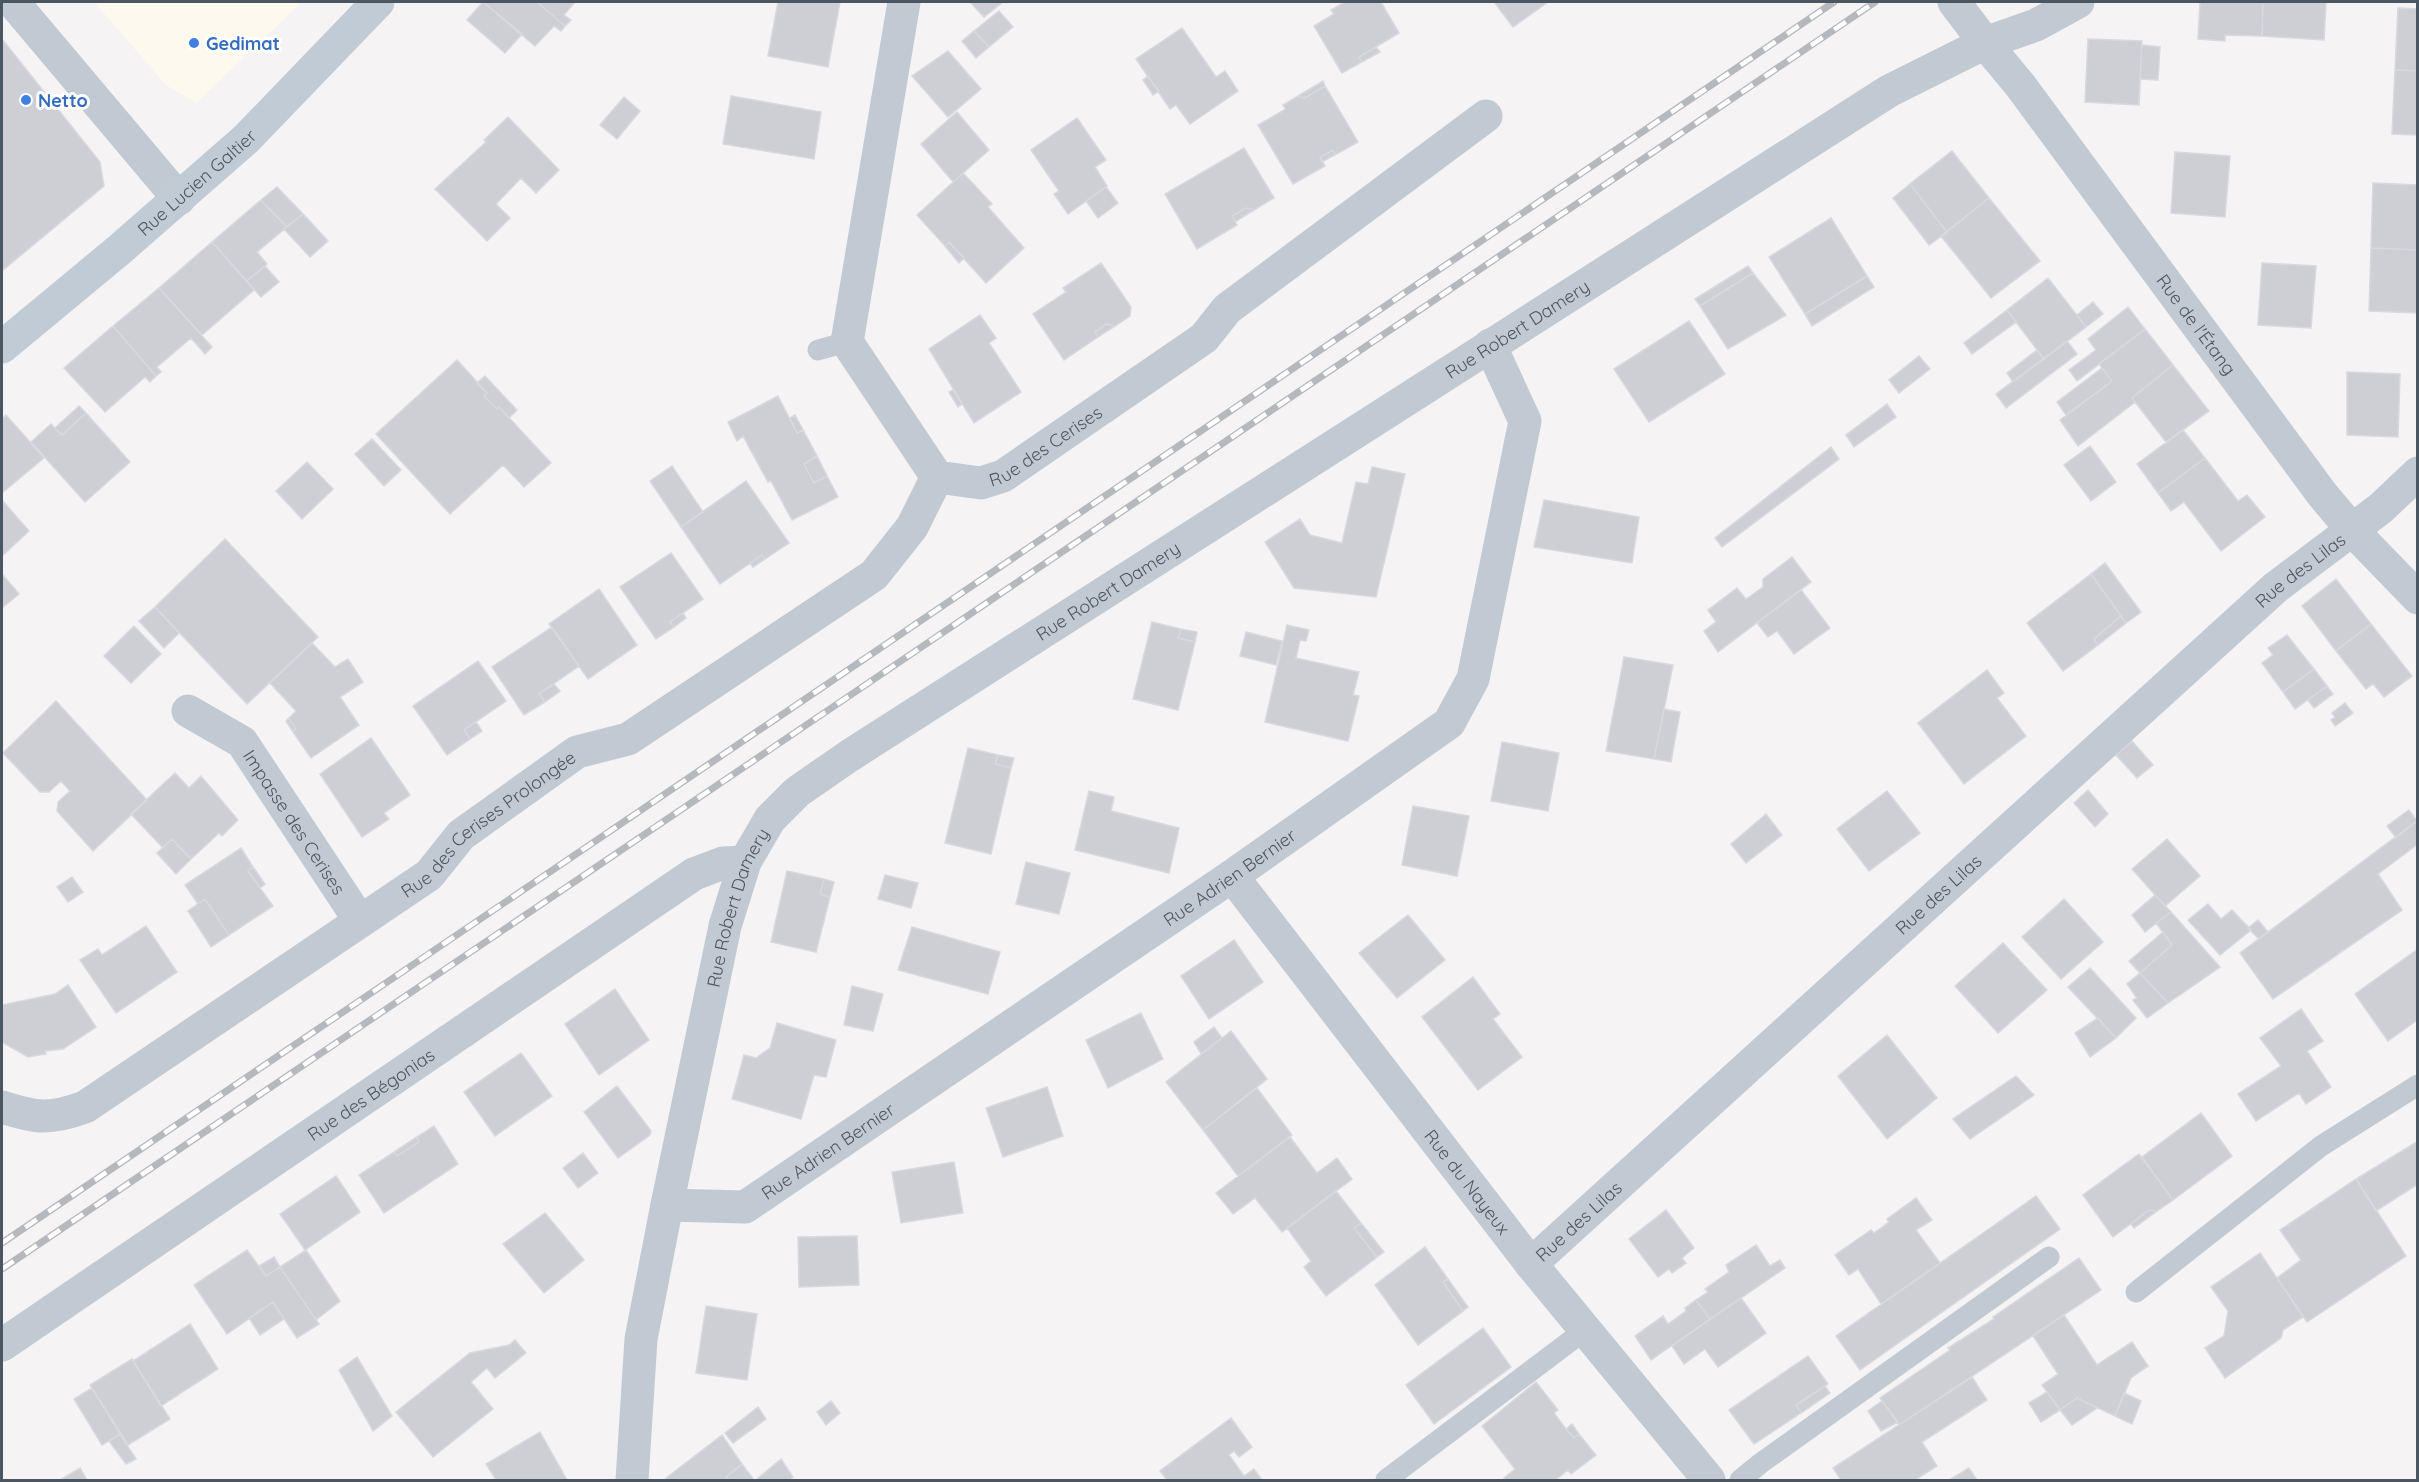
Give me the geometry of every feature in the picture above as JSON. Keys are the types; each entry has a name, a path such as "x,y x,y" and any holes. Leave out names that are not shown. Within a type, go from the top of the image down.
{"main road":[{"name":"Rue Lucien Galtier","path":"2,347 179,199 267,120 378,2"}],"street":[{"path":"13,2 179,199"},
{"path":"904,2 832,346 937,477"},
{"path":"1954,2 1985,43"},
{"name":"Rue Robert Damery","path":"632,1480 641,1339 725,926 745,862 770,819 797,792 849,756 1889,91 1985,43 2036,25 2078,2"},
{"name":"Rue de l'Étang","path":"1985,43 2020,85 2322,494 2353,531 2418,598"},
{"name":"Rue des Cerises","path":"937,477 981,483 1003,476 1204,338 1227,309 1486,116"},
{"name":"Rue Adrien Bernier","path":"667,1205 745,1207 1232,876 1449,723 1473,679 1525,421 1490,345"},
{"name":"Rue des Lilas","path":"1531,1264 2275,588 2353,531 2418,473"},
{"name":"Rue des Cerises Prolongée","path":"2,1107 28,1116 58,1116 85,1107 429,875 461,836 577,752 627,740 873,575 912,527 937,477"},
{"name":"Impasse des Cerises","path":"188,711 242,742 360,921"},
{"name":"Rue des Bégonias","path":"2,1345 694,874 723,863 745,862"},
{"name":"Rue du Nayeux","path":"1232,876 1531,1264 1709,1480"}],"lane":[{"path":"2136,1292 2321,1146 2418,1085"},
{"path":"1740,1480 2049,1257"},
{"path":"1386,1480 1585,1330"}],"shaded area":[{"name":"Gedimat","path":"94,2 302,2 196,103 166,85"}],"building":[{"path":"483,2 522,34 505,53 467,20"},
{"path":"483,2 537,2 565,26 561,31 554,26 535,46"},
{"path":"537,2 575,2 564,15 571,20 565,26"},
{"path":"778,2 840,2 828,67 768,56"},
{"path":"970,2 1003,2 984,17"},
{"path":"1345,2 1381,2 1399,33 1359,57 1362,62 1342,73 1314,26 1334,14 1331,10"},
{"path":"1494,2 1548,2 1513,27"},
{"path":"2200,2 2263,2 2262,36 2225,35 2225,41 2198,39"},
{"path":"2263,2 2326,2 2324,40 2262,36"},
{"path":"2398,8 2418,9 2418,71 2395,70"},
{"path":"999,11 1013,27 989,47 974,31"},
{"path":"1182,28 1216,77 1225,71 1238,91 1190,124 1176,105 1170,109 1136,59"},
{"path":"974,31 989,47 976,58 962,41"},
{"name":"Netto","path":"2,39 100,162 104,186 2,271"},
{"path":"2088,39 2142,41 2139,105 2085,102"},
{"path":"2142,45 2160,47 2158,80 2140,79"},
{"path":"1376,47 1380,52 1362,62 1359,57"},
{"path":"948,51 981,89 948,117 912,76"},
{"path":"2395,70 2418,71 2418,135 2392,134"},
{"path":"1148,76 1159,91 1153,95 1143,80"},
{"path":"1323,81 1325,86 1305,98 1298,96"},
{"path":"1325,86 1358,142 1335,155 1333,150 1320,157 1325,166 1293,184 1258,125 1286,109 1283,105 1298,96 1305,98"},
{"path":"731,96 821,112 814,159 723,144"},
{"path":"624,97 640,111 617,139 600,125"},
{"path":"957,112 989,150 953,182 921,144"},
{"path":"508,117 559,170 536,193 521,178 496,204 510,218 487,241 435,189 486,142 484,140"},
{"path":"1077,118 1106,160 1095,167 1107,186 1068,214 1054,194 1059,191 1031,150"},
{"path":"1244,148 1274,198 1254,210 1246,208 1232,216 1237,225 1197,249 1165,194"},
{"path":"1333,150 1335,155 1322,162 1320,157"},
{"path":"1952,151 1989,198 1947,232 1910,184"},
{"path":"2175,152 2230,156 2225,217 2171,213"},
{"path":"963,173 992,204 988,207 1024,248 986,283 949,242 945,246 917,215"},
{"path":"2373,183 2418,185 2418,250 2371,248"},
{"path":"1910,184 1947,232 1929,245 1893,198"},
{"path":"277,187 303,214 287,227 261,200"},
{"path":"1106,187 1118,203 1098,218 1086,201"},
{"path":"1989,198 2040,261 1991,298 1941,236"},
{"path":"261,200 287,227 257,252 267,264 247,281 212,242"},
{"path":"1246,208 1254,210 1235,222 1232,216"},
{"path":"303,214 328,241 310,257 284,229"},
{"path":"1831,218 1867,276 1805,314 1769,257"},
{"path":"212,242 254,290 202,335 159,288"},
{"path":"949,242 964,258 959,263 945,246"},
{"path":"2371,248 2418,250 2418,313 2369,311"},
{"path":"1101,263 1131,307 1130,316 1115,326 1106,324 1095,332 1098,337 1064,360 1033,314 1066,292 1063,288"},
{"path":"2262,263 2316,266 2311,328 2258,325"},
{"path":"265,266 279,282 261,297 247,281"},
{"path":"1748,266 1753,273 1700,306 1695,299"},
{"path":"1753,273 1786,315 1728,349 1700,306"},
{"path":"1867,276 1874,287 1812,326 1805,314"},
{"path":"2048,278 2086,327 2044,359 2007,310"},
{"path":"159,288 212,347 205,354 191,338 157,367 161,372 156,376 113,326"},
{"path":"2093,302 2103,314 2086,327 2077,315"},
{"path":"2128,307 2145,329 2077,381 2069,370 2096,350 2088,339"},
{"path":"2007,310 2016,322 1972,354 1964,343"},
{"path":"980,315 996,338 989,343 1021,392 974,423 929,349"},
{"path":"1689,321 1725,374 1649,422 1614,369"},
{"path":"1106,324 1115,326 1098,337 1095,332"},
{"path":"113,326 156,376 150,382 145,377 105,412 64,368"},
{"path":"2145,329 2173,365 2132,398 2135,402 2078,446 2060,420 2112,381 2099,364"},
{"path":"2067,341 2077,354 2006,408 1996,394"},
{"path":"2037,350 2044,359 2013,382 2007,373"},
{"path":"1919,356 1930,369 1899,393 1889,380"},
{"path":"457,360 487,393 484,396 497,409 499,407 551,463 524,487 503,465 450,514 376,434"},
{"path":"2173,365 2209,411 2166,442 2132,398"},
{"path":"2102,368 2112,381 2066,415 2057,402"},
{"path":"2347,372 2400,374 2398,437 2347,435"},
{"path":"485,376 517,410 509,418 484,396 487,393 477,383"},
{"path":"953,390 962,404 958,407 949,392"},
{"path":"778,396 797,433 803,430 817,456 804,464 814,483 827,476 838,497 792,520 743,436 737,441 728,422"},
{"path":"1887,404 1896,417 1854,447 1846,435"},
{"path":"79,406 86,413 62,435 55,428"},
{"path":"86,413 130,462 85,502 31,442 51,424 62,435"},
{"path":"6,415 44,458 2,493 2,419"},
{"path":"795,415 803,430 797,433 790,418"},
{"path":"2183,430 2205,458 2158,493 2137,464"},
{"path":"372,439 401,470 384,486 355,454"},
{"path":"2090,446 2116,482 2091,501 2064,465"},
{"path":"1831,447 1839,459 1722,547 1715,538"},
{"path":"817,456 827,476 814,483 804,464"},
{"path":"2205,458 2238,501 2247,495 2265,517 2221,551 2184,502 2171,511 2158,493"},
{"path":"307,462 333,489 302,519 276,491"},
{"path":"672,466 703,512 681,527 650,481"},
{"path":"1372,467 1405,474 1376,597 1294,588 1265,542 1300,519 1310,535 1342,543 1356,482 1368,484"},
{"path":"746,481 789,543 765,559 762,555 720,584 681,527"},
{"path":"2,500 29,531 2,556"},
{"path":"1544,500 1639,517 1632,563 1534,547"},
{"path":"225,539 318,637 247,704 155,607"},
{"path":"671,553 703,599 670,622 674,627 656,639 620,587"},
{"path":"762,555 765,559 753,567 750,563"},
{"path":"1792,557 1811,582 1718,652 1704,631 1716,622 1708,610 1737,588 1746,599 1763,587 1763,579"},
{"path":"2105,563 2141,612 2126,623 2091,574"},
{"path":"2,574 19,594 2,608"},
{"path":"2091,574 2121,616 2094,639 2098,645 2063,671 2027,623"},
{"path":"2336,579 2371,624 2336,651 2302,606"},
{"path":"599,589 637,645 588,679 549,624"},
{"path":"1801,590 1830,628 1794,654 1777,631 1768,637 1757,623"},
{"path":"155,607 179,633 164,648 139,621"},
{"path":"683,613 686,618 674,627 670,622"},
{"path":"2121,616 2126,623 2098,645 2094,639"},
{"path":"1152,622 1181,629 1178,638 1195,642 1178,710 1133,699"},
{"path":"2371,624 2412,676 2384,697 2373,684 2366,689 2336,651"},
{"path":"1287,625 1309,630 1306,641 1300,640 1296,658 1359,672 1353,695 1359,696 1348,741 1265,722"},
{"path":"134,626 161,654 131,683 104,656"},
{"path":"552,627 579,666 539,694 545,702 524,715 492,667"},
{"path":"1181,629 1197,632 1195,642 1178,638"},
{"path":"1246,632 1282,641 1276,665 1240,656"},
{"path":"2287,635 2314,669 2283,692 2262,663 2273,655 2268,648"},
{"path":"312,643 335,667 348,659 363,682 340,697 359,725 311,758 293,732 296,729 289,718 296,711 270,683"},
{"path":"1624,657 1673,665 1654,759 1606,751"},
{"path":"478,661 506,701 464,730 470,739 447,755 413,706"},
{"path":"2314,669 2327,686 2295,709 2283,692"},
{"path":"1987,670 2004,693 1997,698 2026,736 1964,784 1918,723"},
{"path":"554,684 560,691 545,702 539,694"},
{"path":"2327,686 2333,694 2314,708 2308,700"},
{"path":"56,701 147,800 93,851 57,811 58,802 70,791 61,781 49,792 40,792 3,753"},
{"path":"2345,703 2353,713 2335,726 2331,720 2335,717 2332,713"},
{"path":"1664,709 1680,712 1671,762 1654,759"},
{"path":"289,718 296,729 293,732 286,721"},
{"path":"476,722 482,731 470,739 464,730"},
{"path":"371,738 410,795 384,813 389,819 362,837 320,774"},
{"path":"2132,741 2153,765 2137,778 2116,755"},
{"path":"1502,742 1559,753 1548,811 1491,801"},
{"path":"968,748 998,755 995,764 1011,768 991,854 945,843"},
{"path":"998,755 1014,758 1011,768 995,764"},
{"path":"175,773 189,788 201,776 238,820 222,836 219,833 191,859 172,839 163,848 131,814"},
{"path":"2088,790 2108,814 2095,827 2074,803"},
{"path":"1089,791 1114,797 1111,811 1179,828 1169,873 1075,850"},
{"path":"1887,791 1920,833 1869,871 1837,829"},
{"path":"1413,806 1469,816 1457,876 1402,865"},
{"path":"2409,810 2417,821 2396,838 2387,826"},
{"path":"1766,814 1782,835 1746,863 1731,844"},
{"path":"2417,821 2418,844 2378,874 2402,910 2273,999 2240,953"},
{"path":"172,839 191,859 176,874 157,853"},
{"path":"2167,839 2200,876 2165,906 2132,869"},
{"path":"241,848 253,867 248,871 273,906 229,935 205,899 198,904 185,885"},
{"path":"1026,862 1070,873 1059,914 1016,904"},
{"path":"253,867 265,884 260,888 248,871"},
{"path":"787,871 824,879 820,894 830,897 816,952 771,942"},
{"path":"885,875 918,883 911,908 878,899"},
{"path":"72,877 83,892 68,902 57,887"},
{"path":"824,879 834,882 830,897 820,894"},
{"path":"2155,895 2171,912 2145,932 2132,915"},
{"path":"205,899 229,935 211,947 188,911"},
{"path":"2064,899 2103,942 2061,979 2022,937"},
{"path":"2208,904 2221,919 2232,910 2251,930 2220,955 2188,920"},
{"path":"2171,912 2220,967 2168,1003 2140,973 2172,945 2156,923"},
{"path":"1408,915 1445,960 1397,998 1359,953"},
{"path":"2258,920 2268,932 2259,939 2248,928"},
{"path":"146,926 177,972 116,1013 80,960 98,949 102,955"},
{"path":"912,927 1000,952 988,994 898,970"},
{"path":"2163,932 2172,945 2140,973 2129,961"},
{"path":"1234,940 1263,982 1209,1019 1181,976"},
{"path":"2003,943 2047,990 1998,1033 1955,986"},
{"path":"2418,949 2418,1022 2416,1021 2388,1041 2355,994"},
{"path":"2090,968 2136,1018 2116,1038 2068,987"},
{"path":"2140,973 2168,1003 2147,1018 2133,1000 2137,998 2127,984"},
{"path":"1473,977 1500,1014 1493,1019 1522,1057 1478,1090 1422,1017"},
{"path":"68,985 96,1027 63,1049 45,1051 46,1054 28,1057 2,1042 2,1005 55,994"},
{"path":"852,986 883,994 873,1031 844,1025"},
{"path":"615,989 649,1040 599,1075 565,1024"},
{"path":"2301,1009 2323,1041 2307,1051 2331,1087 2306,1104 2299,1093 2256,1121 2238,1094 2281,1066 2260,1038"},
{"path":"1141,1013 1163,1059 1108,1088 1086,1040"},
{"path":"2098,1018 2116,1038 2090,1057 2075,1033"},
{"path":"777,1023 836,1040 826,1077 814,1075 801,1119 732,1099 744,1055 756,1058 770,1048"},
{"path":"1214,1027 1222,1038 1201,1054 1194,1042"},
{"path":"1231,1031 1267,1079 1203,1130 1166,1082"},
{"path":"1887,1035 1937,1098 1887,1139 1838,1076"},
{"path":"521,1053 552,1096 495,1136 464,1092"},
{"path":"2016,1076 2034,1095 1970,1139 1953,1119"},
{"path":"617,1086 651,1131 650,1135 618,1158 584,1112"},
{"path":"1047,1087 1063,1136 1003,1157 986,1108"},
{"path":"1257,1088 1292,1135 1238,1176 1203,1130"},
{"path":"2201,1113 2232,1156 2173,1200 2142,1157"},
{"path":"434,1126 458,1164 384,1213 359,1175 394,1152 397,1156 419,1142 417,1137"},
{"path":"417,1137 419,1142 397,1156 394,1152"},
{"path":"1290,1137 1317,1173 1337,1158 1352,1179 1282,1232 1255,1198 1233,1214 1216,1193"},
{"path":"2418,1141 2418,1184 2376,1211 2356,1179"},
{"path":"583,1153 598,1173 578,1188 563,1168"},
{"path":"2139,1154 2173,1200 2157,1211 2149,1210 2113,1237 2083,1195"},
{"path":"954,1162 963,1213 901,1223 892,1172"},
{"path":"336,1176 360,1212 305,1250 280,1214"},
{"path":"2356,1179 2406,1256 2307,1322 2277,1278 2301,1260 2280,1230"},
{"path":"1336,1191 1361,1223 1354,1228 1377,1257 1326,1296 1304,1267 1311,1261 1287,1228"},
{"path":"2036,1196 2060,1229 1860,1370 1836,1336"},
{"path":"1916,1198 1932,1220 1916,1230 1940,1263 1881,1304 1858,1269 1849,1275 1835,1255 1871,1230 1874,1233 1889,1222 1887,1219"},
{"path":"1666,1210 1694,1248 1682,1258 1686,1263 1672,1273 1669,1269 1658,1277 1629,1239"},
{"path":"2149,1210 2157,1211 2134,1228 2131,1224"},
{"path":"545,1213 584,1260 544,1293 503,1244"},
{"path":"1361,1223 1384,1252 1377,1257 1354,1228"},
{"path":"857,1236 859,1285 799,1287 798,1237"},
{"path":"1756,1245 1770,1266 1780,1260 1785,1268 1710,1319 1696,1300 1708,1292 1705,1289 1729,1272 1726,1265"},
{"path":"1425,1247 1448,1279 1443,1282 1463,1311 1418,1345 1375,1285"},
{"path":"247,1250 266,1276 280,1267 319,1324 297,1338 273,1302 227,1334 194,1285"},
{"path":"306,1250 340,1301 316,1320 280,1267"},
{"path":"2260,1253 2303,1317 2283,1330 2281,1338 2225,1378 2205,1348 2224,1336 2228,1311 2211,1287"},
{"path":"274,1257 280,1267 266,1276 259,1266"},
{"path":"2079,1258 2101,1290 1899,1425 1880,1398"},
{"path":"1448,1279 1468,1307 1463,1311 1443,1282"},
{"path":"1741,1298 1766,1333 1718,1367 1705,1349 1684,1364 1672,1346"},
{"path":"1696,1300 1710,1319 1651,1360 1635,1336 1663,1316 1668,1324 1686,1311 1685,1308"},
{"path":"273,1302 284,1319 260,1335 249,1318"},
{"path":"706,1306 757,1314 747,1380 696,1373"},
{"path":"2064,1315 2097,1365 2132,1342 2148,1366 2131,1378 2115,1416 2077,1398 2060,1410 2042,1385 2058,1374 2033,1336"},
{"path":"190,1324 218,1369 161,1406 133,1361"},
{"path":"1483,1328 1511,1367 1434,1424 1406,1385"},
{"path":"515,1340 526,1353 495,1378 487,1368 471,1382 493,1409 433,1457 396,1412 470,1353 509,1345"},
{"path":"1808,1356 1828,1384 1796,1405 1801,1413 1754,1444 1729,1410"},
{"path":"357,1357 392,1416 373,1431 339,1370"},
{"path":"132,1359 170,1419 128,1445 90,1385"},
{"path":"1972,1377 1987,1400 1922,1442 1937,1466 1915,1480 1841,1480 1833,1468"},
{"path":"1536,1382 1558,1410 1554,1413 1566,1429 1574,1438 1579,1434 1596,1455 1571,1474 1568,1470 1555,1480 1506,1480 1504,1478 1515,1469 1482,1426"},
{"path":"1825,1386 1830,1393 1801,1413 1796,1405"},
{"path":"92,1388 120,1434 102,1445 74,1399"},
{"path":"2047,1392 2060,1410 2041,1422 2029,1403"},
{"path":"2124,1393 2141,1401 2132,1424 2115,1416"},
{"path":"2077,1398 2097,1408 2072,1425 2060,1410"},
{"path":"831,1401 840,1413 826,1425 817,1412"},
{"path":"1882,1401 1898,1422 1881,1431 1868,1411"},
{"path":"758,1407 766,1419 733,1443 725,1433"},
{"path":"1231,1418 1252,1447 1239,1457 1234,1451 1229,1455 1244,1476 1254,1469 1262,1480 1167,1480 1160,1471"},
{"path":"1572,1424 1579,1434 1574,1438 1566,1429"},
{"path":"540,1432 567,1480 496,1480 486,1464"},
{"path":"120,1434 136,1459 126,1464 109,1441"},
{"path":"722,1435 742,1464 726,1477 728,1480 668,1480 666,1478"},
{"path":"781,1459 793,1477 789,1480 756,1480"},
{"path":"742,1464 754,1480 728,1480 726,1477"},
{"path":"80,1468 87,1480 60,1480"},
{"path":"1969,1468 1977,1480 1949,1480"}],"railway":[{"path":"2,1243 1834,2"},
{"path":"2,1269 1875,2"}],"place":[{"name":"Gedimat","path":"194,43"},
{"name":"Netto","path":"26,100"}]}
